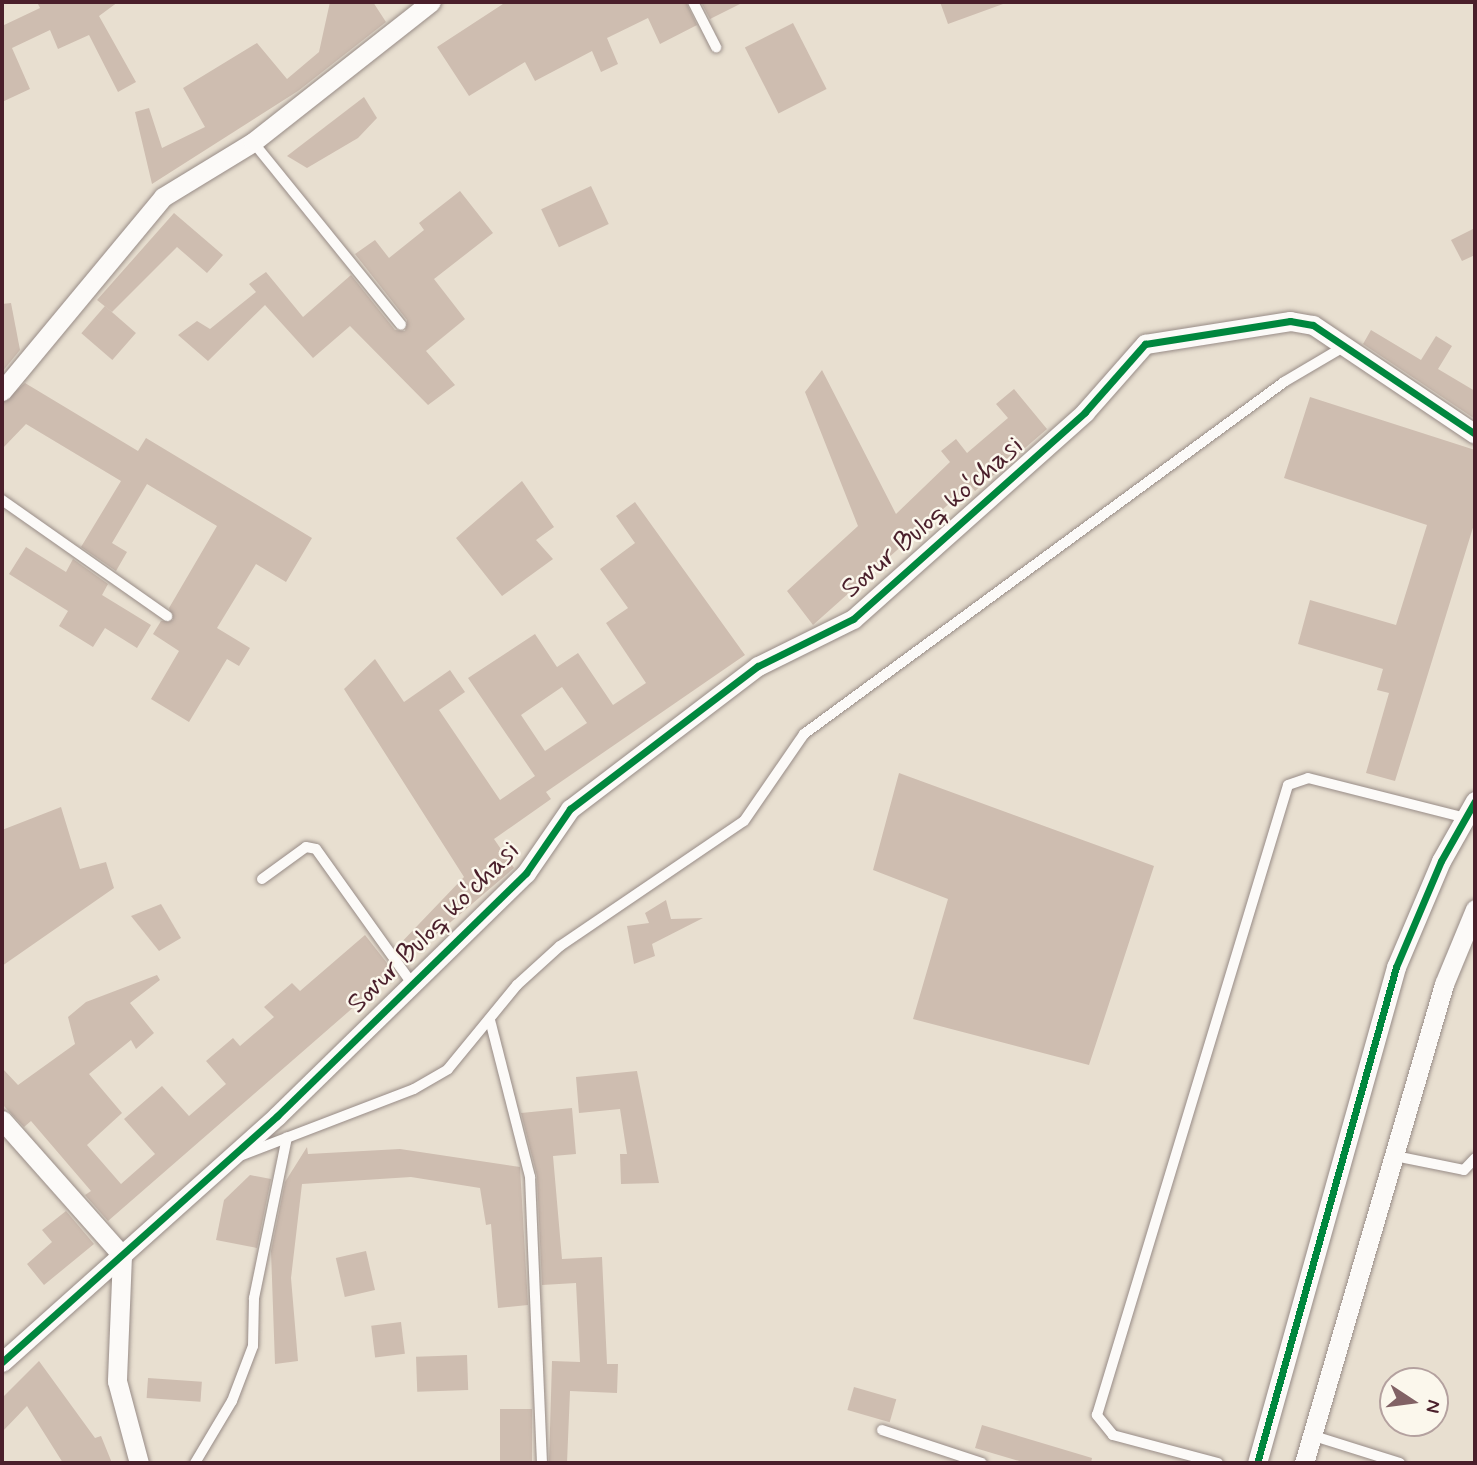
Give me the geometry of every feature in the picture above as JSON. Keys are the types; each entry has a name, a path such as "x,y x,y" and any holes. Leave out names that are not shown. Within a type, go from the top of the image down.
{"street":[{"path":"2,391 163,197 253,142 431,2"},
{"name":"Sovur Buloq koʻchasi","path":"2,1362 229,1161 410,981 526,873 570,809 758,666 853,619 1085,412 1145,344 1290,321 1313,325 1475,434"},
{"path":"1257,1463 1396,967 1470,809"},
{"path":"1304,1463 1444,984 1475,909"},
{"path":"2,1120 122,1255 117,1381 139,1463"}],"lane":[{"path":"693,2 716,47"},
{"path":"253,142 401,325"},
{"path":"229,1161 414,1089 448,1069 560,946 744,821 804,734 1284,382 1345,346"},
{"path":"2,500 167,616"},
{"path":"1218,1463 1113,1435 1097,1415 1288,785 1308,778 1470,809"},
{"path":"262,879 306,847 316,849 410,981"},
{"path":"490,1020 530,1177 542,1463"},
{"path":"195,1463 232,1401 253,1346 254,1298 287,1137"},
{"path":"1395,1156 1464,1170 1475,1158"},
{"path":"882,1430 982,1463"},
{"path":"1314,1436 1400,1463"}],"building":[{"path":"37,2 118,2 99,16 136,82 118,92 89,35 58,49 50,30 12,48 30,89 2,102 2,26 40,8"},
{"path":"330,2 373,2 386,22 298,91 152,184 135,112 149,108 162,148 205,127 183,88 257,43 287,79 319,52"},
{"path":"506,2 686,2 697,25 660,44 648,18 607,38 618,64 601,72 592,51 535,81 525,62 469,96 437,47"},
{"path":"701,2 744,2 710,19"},
{"path":"940,2 1003,2 1003,4 948,24"},
{"path":"793,23 827,89 778,113 745,48"},
{"path":"364,97 377,118 358,138 307,168 287,156"},
{"path":"591,186 609,224 559,247 541,209"},
{"path":"460,191 493,233 434,279 465,319 426,351 455,385 428,405 350,326 313,358 265,305 208,361 178,335 197,321 210,329 256,292 249,284 266,272 303,317 351,275 395,330 405,331 407,320 355,254 375,240 389,258 424,230 419,223"},
{"path":"174,213 223,255 207,273 177,247 112,312 97,300"},
{"path":"1475,228 1475,255 1462,261 1451,240"},
{"path":"11,303 20,350 2,372 2,304"},
{"path":"105,306 136,333 112,360 81,333"},
{"path":"1371,330 1421,360 1436,336 1452,346 1438,369 1475,391 1475,419 1363,344"},
{"path":"822,370 896,514 950,462 941,451 956,439 967,453 1008,418 996,404 1014,389 1047,429 975,491 970,485 813,625 787,591 858,526 805,392"},
{"path":"25,383 138,451 146,438 312,538 286,582 256,564 217,628 250,648 239,666 227,659 189,722 151,699 179,651 153,634 161,621 173,620 169,608 217,526 147,484 112,543 127,552 116,571 81,547 121,481 26,424 2,449 2,403"},
{"path":"1310,397 1475,450 1475,521 1395,781 1366,773 1389,693 1377,690 1383,669 1298,644 1310,600 1396,625 1427,525 1284,478"},
{"path":"522,481 554,527 536,540 553,559 502,596 456,538"},
{"path":"635,502 745,655 546,792 551,799 494,839 514,868 405,961 396,948 464,877 344,689 375,659 404,702 450,670 465,692 439,710 500,800 535,776 468,678 535,634 557,667 578,653 613,705 646,683 606,623 628,608 600,569 635,543 616,516","holes":["562,687 587,723 545,751 521,715"]},
{"path":"26,547 66,572 73,559 108,584 102,595 151,625 137,648 105,628 93,647 59,626 68,611 9,574"},
{"path":"899,773 1154,866 1089,1065 913,1019 948,899 873,870"},
{"path":"61,807 80,869 106,862 114,888 2,966 2,830"},
{"path":"666,900 671,919 703,918 652,944 655,956 634,964 627,926 649,923 645,913"},
{"path":"161,904 181,938 159,951 131,916"},
{"path":"365,935 394,972 108,1221 85,1195 91,1191 31,1121 24,1127 2,1104 2,1068 18,1085 75,1044 68,1017 86,1002 157,975 160,980 130,1003 154,1033 136,1049 131,1040 89,1074 122,1113 87,1145 121,1184 155,1154 124,1119 162,1086 189,1116 226,1084 206,1061 233,1038 240,1046 274,1017 264,1007 292,983 300,991"},
{"path":"637,1071 659,1183 621,1184 620,1154 627,1154 620,1109 579,1113 576,1077"},
{"path":"572,1108 576,1154 553,1156 562,1259 602,1257 607,1364 618,1364 617,1393 570,1391 567,1463 549,1463 552,1361 580,1362 576,1283 542,1285 537,1176 521,1113"},
{"path":"307,1147 308,1154 400,1149 520,1167 528,1305 498,1308 491,1224 486,1225 480,1188 411,1177 302,1184 291,1278 298,1361 275,1364 271,1251 285,1182"},
{"path":"250,1175 271,1179 257,1248 216,1240 224,1200"},
{"path":"66,1211 94,1244 44,1285 27,1264 52,1242 42,1230"},
{"path":"366,1251 375,1290 345,1297 336,1258"},
{"path":"401,1322 405,1354 375,1357 371,1326"},
{"path":"467,1355 468,1390 417,1392 416,1357"},
{"path":"39,1361 95,1438 101,1436 112,1463 63,1463 27,1406 2,1432 2,1398"},
{"path":"148,1378 202,1382 200,1402 147,1398"},
{"path":"854,1387 896,1399 890,1422 847,1410"},
{"path":"500,1409 532,1409 532,1463 500,1463"},
{"path":"982,1425 1092,1458 1091,1463 1026,1463 975,1448"}],"cycle path":[{"path":"2,1362 277,1116 526,873 570,809 758,666 853,619 1085,412 1145,344 1290,321 1313,325 1475,434"},
{"path":"1257,1463 1396,967 1441,861 1475,801"}]}
